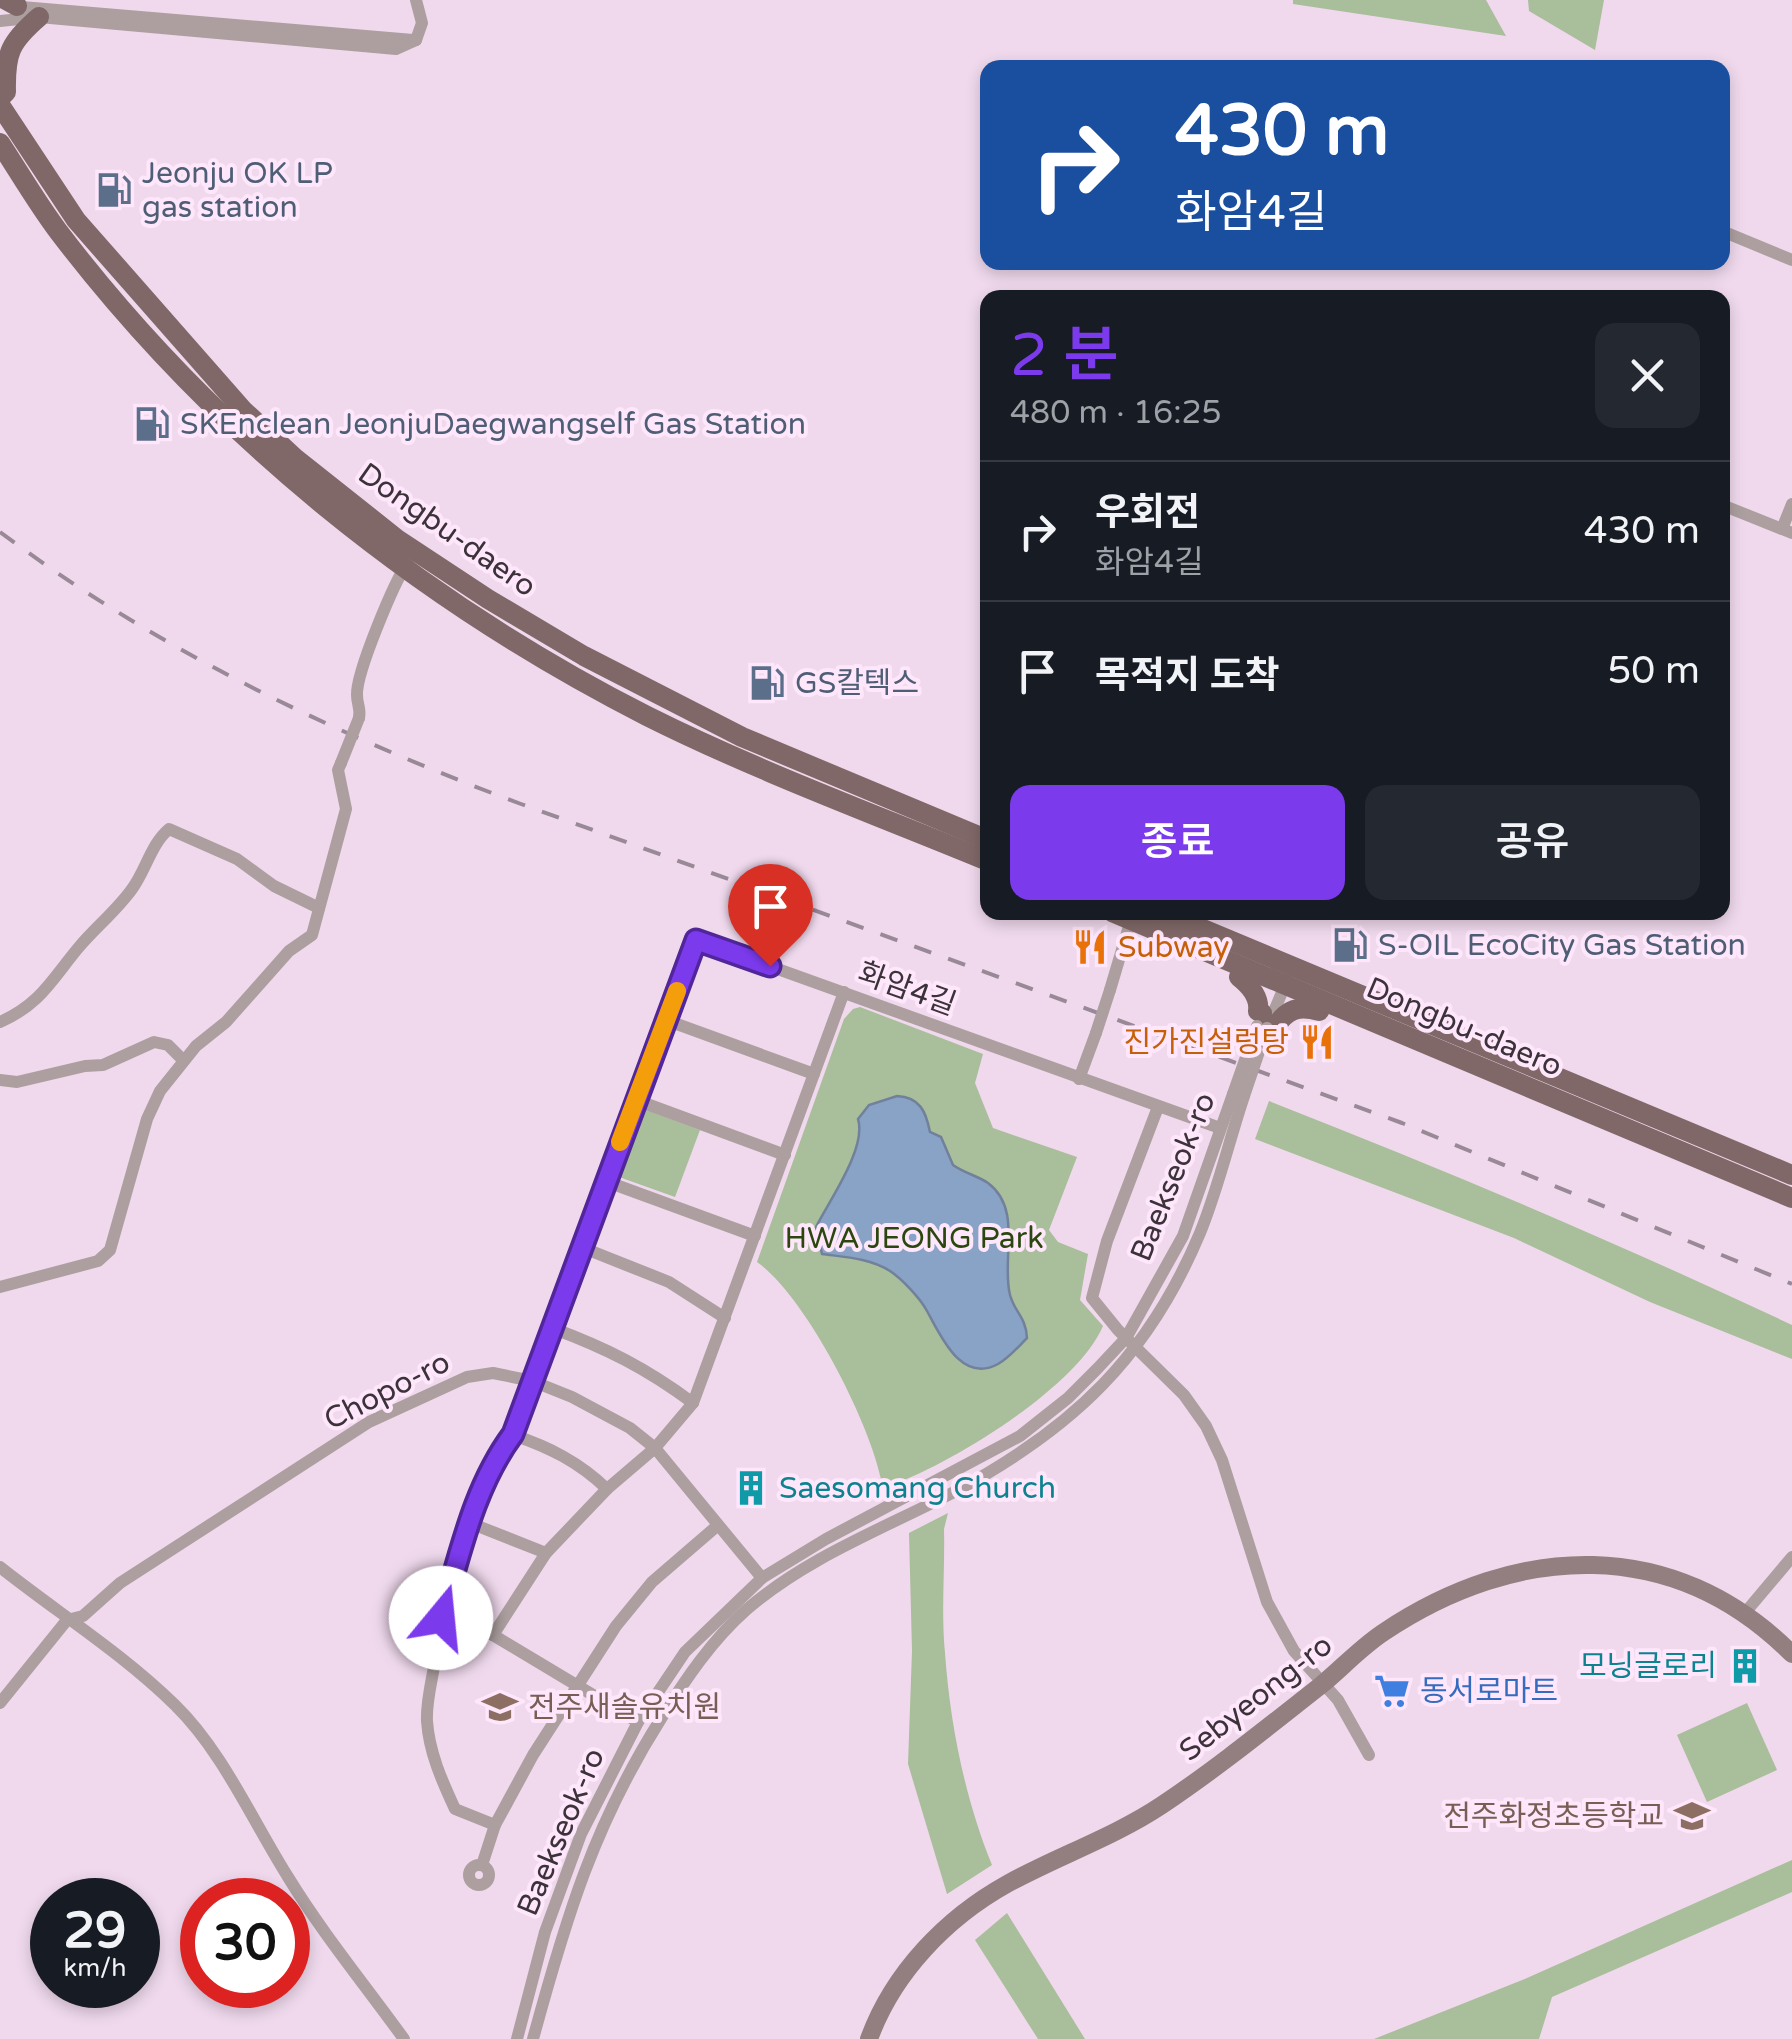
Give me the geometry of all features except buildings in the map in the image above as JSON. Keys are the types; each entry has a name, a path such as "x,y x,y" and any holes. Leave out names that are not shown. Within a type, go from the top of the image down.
{"main road":[{"path":"0,102 6,92 6,66 14,40 38,17"},
{"name":"Dongbu-daero","path":"0,102 76,220 243,410 409,559 442,596 647,716 980,858"},
{"name":"Dongbu-daero","path":"0,143 55,227 157,349 218,412 335,516 584,656 742,738 980,837"},
{"name":"Dongbu-daero","path":"1136,920 1243,968 1284,974 1324,1001 1792,1198"},
{"name":"Dongbu-daero","path":"1178,920 1284,974 1792,1175"},
{"path":"1243,968 1239,977 1249,984 1263,1023 1275,1027 1280,1019 1304,1007 1320,1011 1324,1001"}],"street":[{"path":"0,21 38,17 396,49 416,40 422,23 416,0"},
{"path":"8,4 416,40"},
{"path":"1730,234 1792,260"},
{"path":"1730,508 1787,531 1792,504"},
{"path":"0,1287 98,1261 110,1250 146,1119 160,1090 183,1060 226,1022 289,952 312,935 346,809 338,770 361,708 356,697 362,672 409,559"},
{"path":"0,1022 18,1014 44,993 76,950 133,888 161,836 169,829 237,859 274,886 319,908"},
{"path":"1079,1079 1110,990 1124,920"},
{"name":"화암4길","path":"495,1825 455,1809 430,1744 426,1716 441,1618 486,1476 513,1434 696,940 1220,1128"},
{"name":"Baekseok-ro","path":"533,2039 566,1921 602,1824 645,1744 689,1676 717,1642 744,1612 791,1575 957,1490 1051,1432 1097,1393 1137,1348 1199,1234 1238,1095 1284,974"},
{"path":"493,1635 546,1553 607,1488 655,1448 693,1402 844,992"},
{"path":"666,1020 814,1074"},
{"path":"0,1080 17,1082 85,1066 103,1066 154,1042 168,1045 183,1060"},
{"name":"Baekseok-ro","path":"517,2039 531,1978 581,1834 638,1722 685,1652 762,1578 826,1539 1020,1436 1068,1398 1126,1338 1183,1236 1220,1128 1238,1095"},
{"path":"636,1100 784,1155"},
{"path":"1158,1107 1092,1298 1184,1395 1206,1426 1222,1460 1268,1602 1294,1651 1338,1700 1369,1754"},
{"path":"606,1182 755,1236"},
{"path":"581,1247 669,1282 725,1318"},
{"path":"552,1328 627,1358 693,1402"},
{"name":"Chopo-ro","path":"0,1703 67,1620 83,1616 120,1583 370,1422 467,1377 493,1373 532,1381 598,1409 655,1448 762,1578"},
{"path":"513,1434 560,1453 607,1488"},
{"path":"470,1523 546,1553"},
{"path":"482,1865 495,1825 616,1626 652,1582 717,1526"},
{"path":"1744,1614 1792,1557"},
{"name":"Sebyeong-ro","path":"869,2039 880,2010 902,1975 944,1931 984,1898 1162,1804 1384,1632 1480,1581 1554,1564 1610,1565 1647,1571 1711,1595 1744,1614 1792,1654"},
{"path":"0,1567 164,1695 206,1742 290,1880 404,2039"},
{"path":"441,1618 493,1635 638,1722"}],"green space":[{"path":"1293,0 1486,0 1506,36 1293,4"},
{"path":"1528,0 1604,0 1595,50 1529,11"},
{"name":"HWA JEONG Park","path":"860,1007 983,1054 975,1083 993,1128 1077,1157 1049,1230 1058,1242 1088,1254 1080,1300 1103,1326 1068,1373 1011,1420 947,1459 892,1485 881,1479 849,1394 815,1331 776,1279 757,1262 844,1019"},
{"path":"1269,1101 1532,1208 1792,1325 1792,1359 1650,1302 1514,1238 1255,1139"},
{"path":"644,1109 700,1130 675,1197 619,1177"},
{"path":"948,1513 944,1529 943,1623 951,1707 967,1788 992,1865 947,1894 908,1764 912,1651 909,1533"},
{"path":"1747,1703 1777,1770 1707,1802 1677,1735"},
{"path":"1792,1860 1792,1892 1552,1997 1539,2039 1374,2039 1527,1978"},
{"path":"1007,1913 1085,2039 1038,2039 975,1940"}],"water":[{"path":"897,1096 916,1103 924,1112 930,1132 941,1137 953,1165 988,1183 1005,1207 1010,1295 1027,1338 998,1364 973,1368 963,1363 946,1344 920,1300 890,1271 865,1261 822,1254 816,1227 852,1159 858,1119 869,1105"}],"railway":[{"path":"0,532 60,575 186,652 384,749 521,804 1402,1123 1792,1284"}],"slow traffic":[{"path":"620,1142 677,991"}],"place":[{"name":"Jeonju OK LP gas station","path":"114,190"},
{"name":"SKEnclean JeonjuDaegwangself Gas Station","path":"152,424"},
{"name":"GS칼텍스","path":"767,683"},
{"name":"S-OIL EcoCity Gas Station","path":"1350,945"},
{"name":"Subway","path":"1090,947"},
{"name":"진가진설렁탕","path":"1317,1042"},
{"name":"Saesomang Church","path":"751,1488"},
{"name":"모닝글로리","path":"1745,1666"},
{"name":"동서로마트","path":"1392,1691"},
{"name":"전주새솔유치원","path":"500,1707"},
{"name":"전주화정초등학교","path":"1692,1816"}],"route":[{"path":"441,1618 478,1497 497,1456 513,1434 696,940 770,966"}]}
